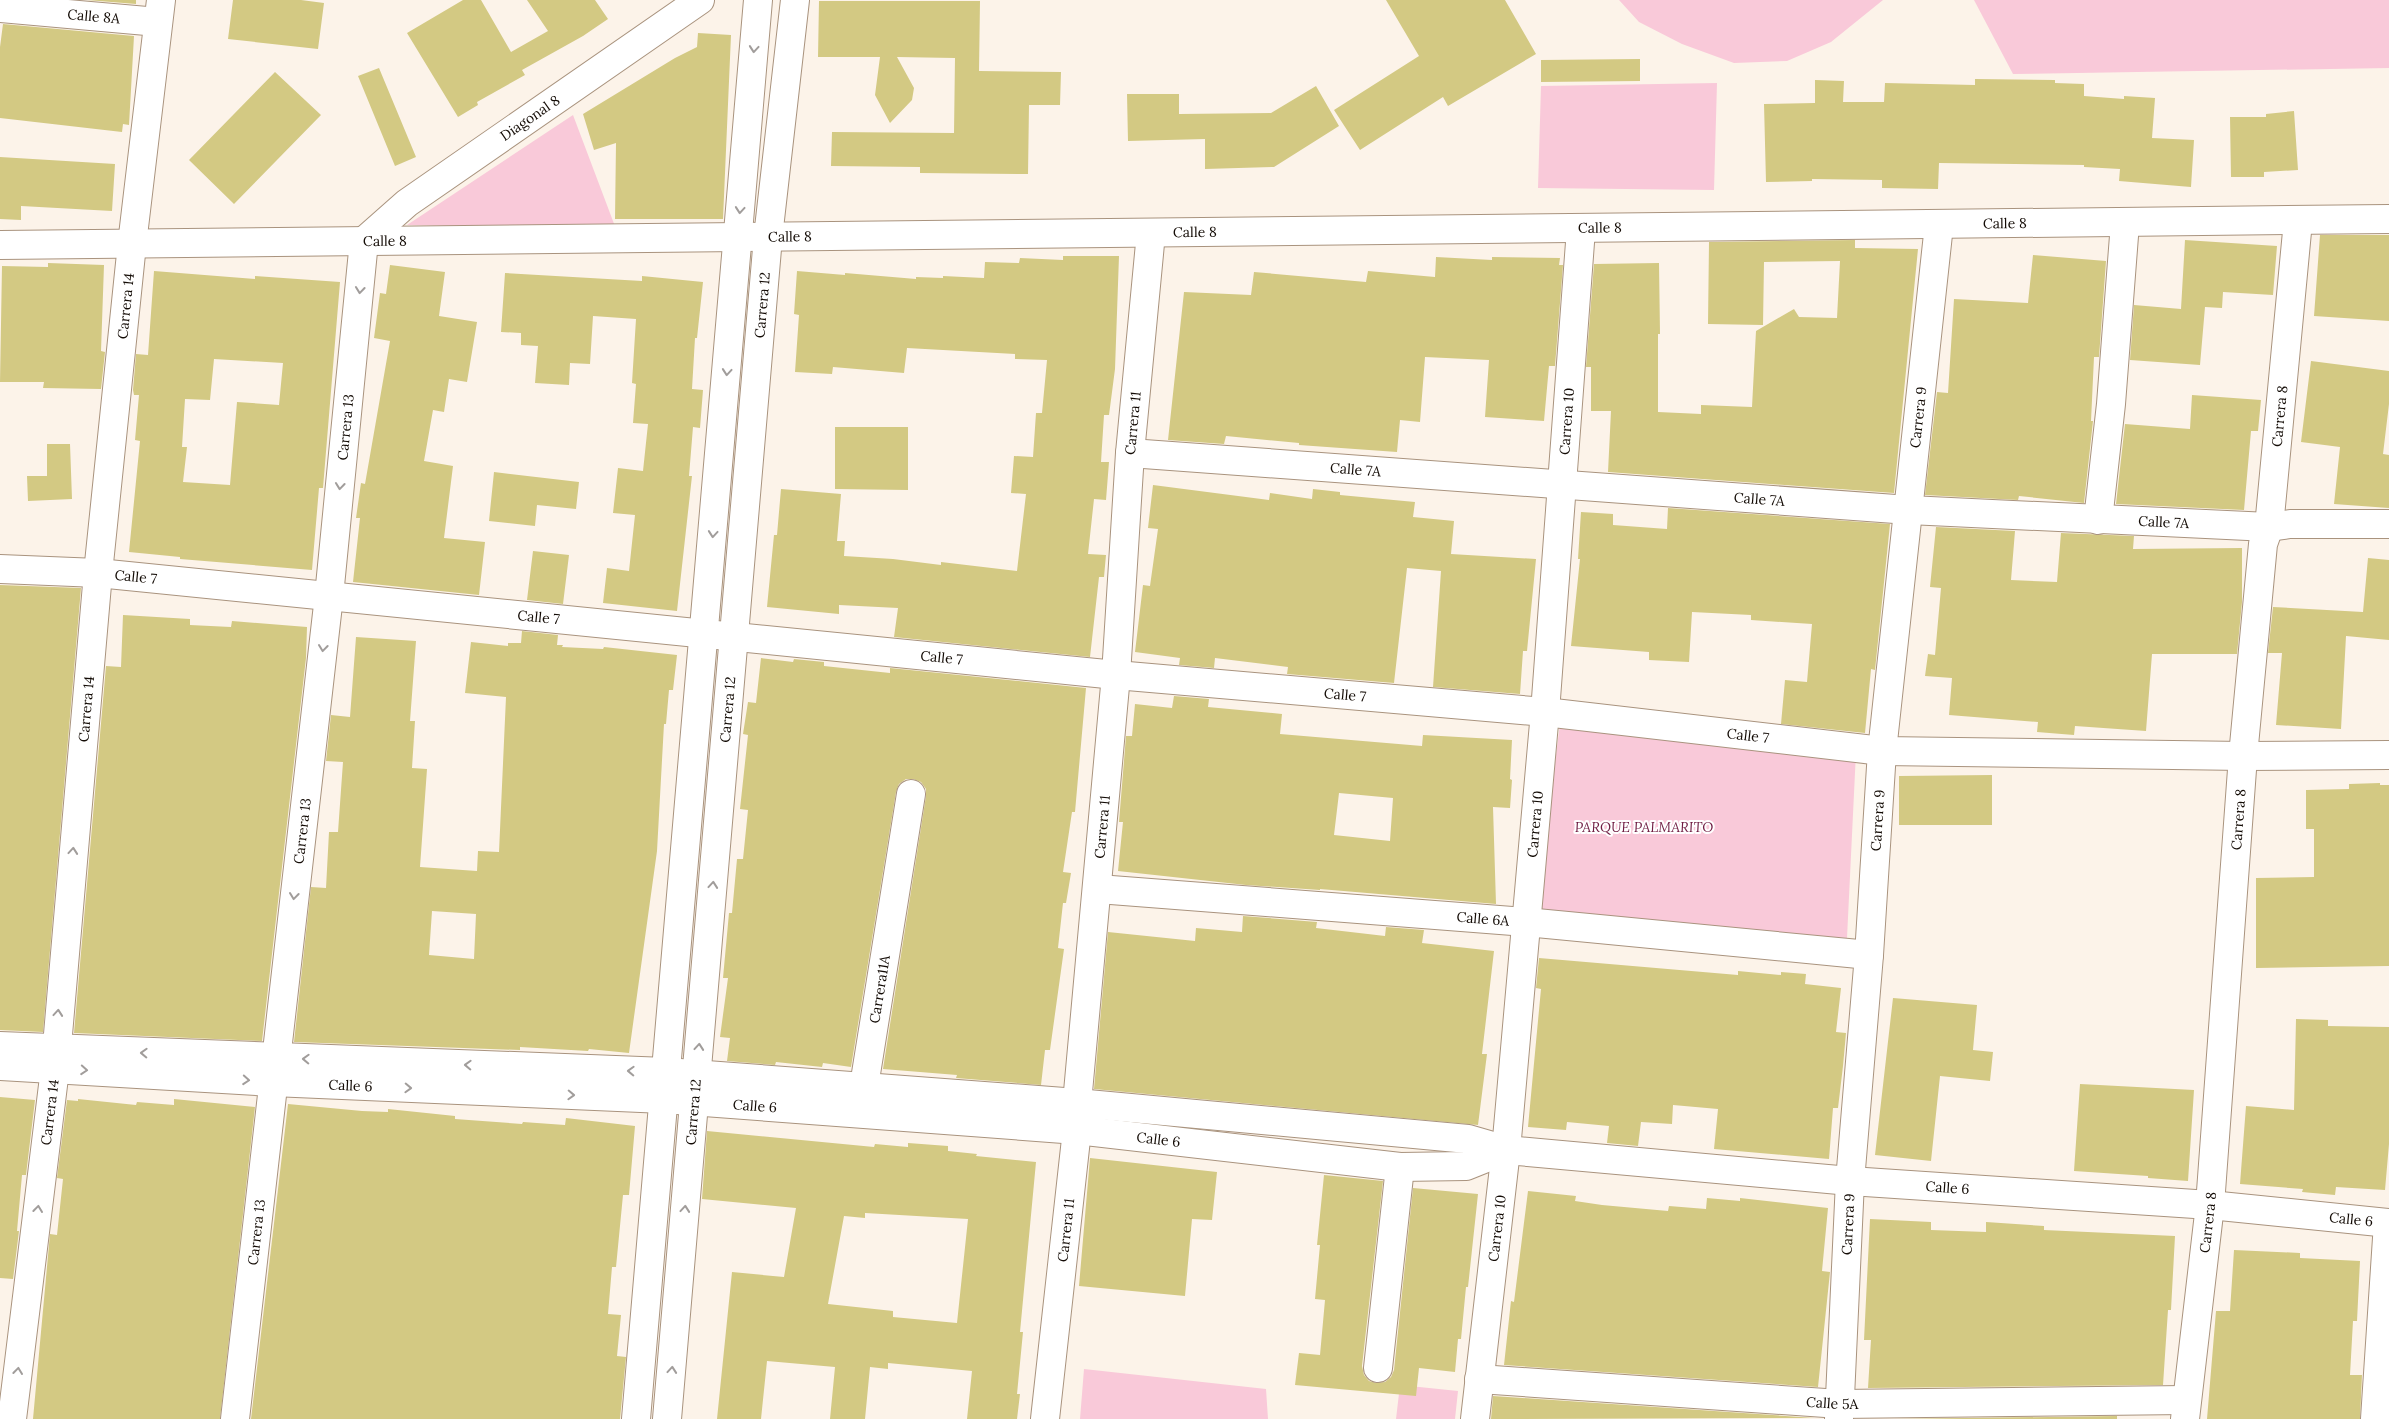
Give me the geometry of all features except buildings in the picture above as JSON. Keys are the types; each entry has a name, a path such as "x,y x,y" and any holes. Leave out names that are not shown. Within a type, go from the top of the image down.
{"street":[{"name":"Diagonal 8","path":"364,241 407,203 700,0"},
{"path":"636,1419 758,0"},
{"name":"Carrera 12","path":"667,1419 768,237 795,0"},
{"name":"Calle 8A","path":"0,8 160,11"},
{"name":"Carrera 14","path":"12,1419 55,1059 98,573 132,244 160,11"},
{"name":"Calle 8","path":"0,246 2389,219"},
{"name":"Carrera 8","path":"2186,1409 2210,1205 2242,756 2263,544 2269,527 2298,221"},
{"path":"2098,520 2111,404 2125,222"},
{"name":"Carrera 9","path":"1840,1412 1850,1181 1869,955 1882,751 1939,225"},
{"name":"Carrera 10","path":"1475,1419 1506,1150 1545,712 1581,228"},
{"name":"Carrera 11","path":"1045,1419 1077,1130 1077,1103 1116,675 1130,453 1151,233"},
{"name":"Carrera 13","path":"235,1419 329,596 364,241"},
{"name":"Calle 7A","path":"1130,453 1909,510 2269,527 2290,524 2389,524"},
{"name":"Calle 7","path":"0,569 98,573 1116,675 1545,712 1882,751 2242,756 2389,754"},
{"name":"Carrera11A","path":"863,1114 864,1086 911,794"},
{"name":"Calle 6A","path":"1098,889 1526,922 1869,955"},
{"name":"Calle 6","path":"0,1046 55,1059"},
{"name":"Calle 6","path":"0,1066 55,1059 665,1086 697,1074 1077,1103 1468,1139 1506,1150 1850,1181 2210,1205 2388,1223"},
{"name":"Calle 6","path":"665,1086 695,1101 1077,1130 1400,1166 1466,1166 1506,1150"},
{"path":"1378,1368 1400,1166"},
{"path":"2375,1419 2388,1223"},
{"name":"Calle 5A","path":"1479,1378 1840,1412 2186,1409"}],"green space":[{"path":"1619,0 1883,0 1831,42 1787,61 1734,63 1682,44 1639,22"},
{"path":"1974,0 2389,0 2389,68 2013,74"},
{"path":"1717,83 1714,190 1538,188 1541,86"},
{"path":"573,115 616,229 407,225"},
{"name":"PARQUE PALMARITO","path":"1560,724 1856,752 1847,938 1535,916"},
{"path":"1084,1369 1266,1389 1268,1419 1080,1419"},
{"path":"1400,1385 1458,1391 1455,1419 1396,1419"}]}
